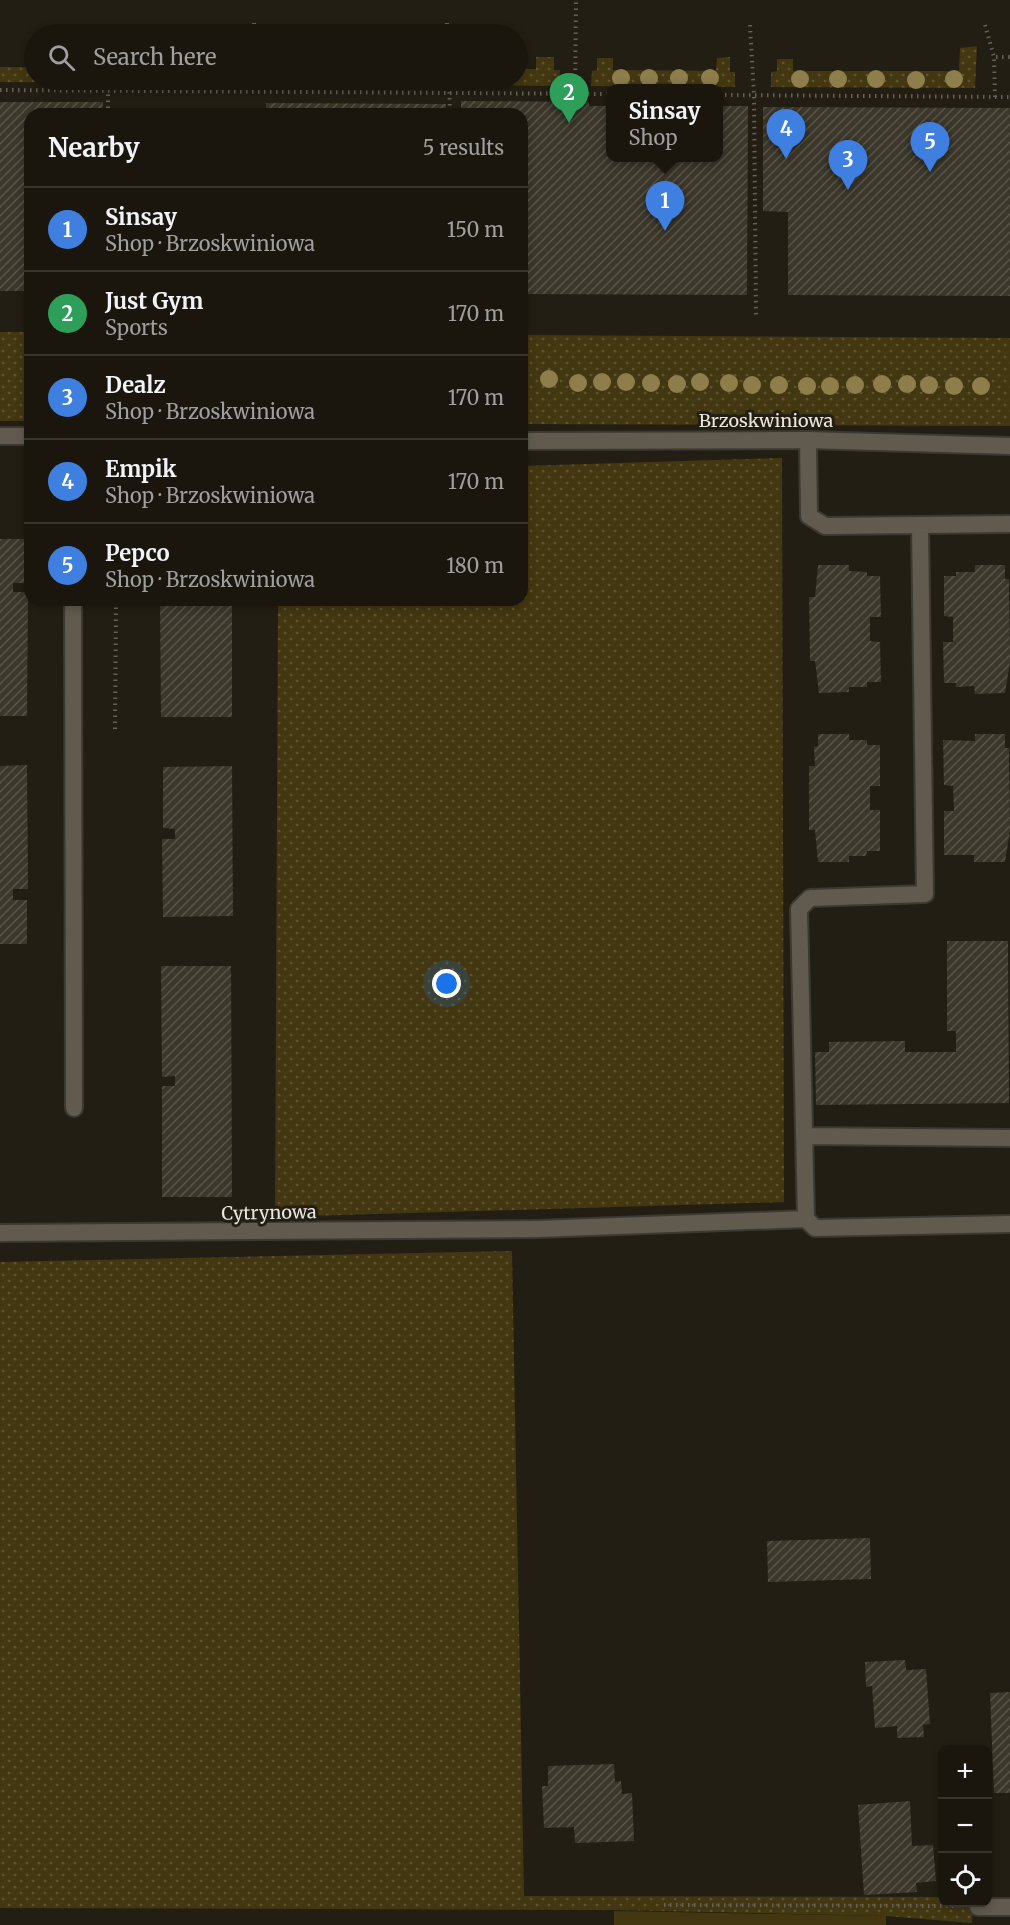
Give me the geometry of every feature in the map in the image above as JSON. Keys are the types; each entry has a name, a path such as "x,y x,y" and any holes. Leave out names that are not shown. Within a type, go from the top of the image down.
{"street":[{"path":"0,436 24,436"},
{"path":"808,440 809,516 825,526 1010,524"},
{"name":"Brzoskwiniowa","path":"528,441 808,440 1010,446"},
{"path":"920,525 925,894 810,898 799,909 806,1219 815,1228 1010,1224"},
{"path":"73,606 74,1108"},
{"path":"804,1136 1010,1138"},
{"name":"Cytrynowa","path":"0,1233 538,1229 806,1219"},
{"path":"992,1906 1010,1907"}],"path":[{"path":"575,94 576,0"},
{"path":"750,25 754,95 756,318"},
{"path":"986,25 994,57 995,97"},
{"path":"994,57 1010,57"},
{"path":"0,90 606,94"},
{"path":"449,90 450,108"},
{"path":"108,91 108,108"},
{"path":"723,95 1010,97"},
{"path":"115,729 116,606"},
{"path":"664,1905 938,1906"}],"shaded area":[{"path":"977,46 975,88 771,87 771,72 777,71 777,59 793,59 793,71 959,71 960,48"},
{"path":"536,57 554,57 554,70 560,70 559,86 528,86 528,69 536,69"},
{"path":"730,57 730,72 735,72 735,87 723,87 723,84 591,86 592,71 597,70 597,58 613,58 613,70 716,71 717,58"},
{"path":"0,67 24,67 24,82 0,82"},
{"path":"0,332 24,332 24,421 0,421"},
{"path":"528,335 1010,338 1010,426 528,424"},
{"path":"782,458 784,1202 275,1217 278,606 528,606 528,466"},
{"path":"512,1251 524,1896 938,1897 938,1907 973,1907 972,1923 886,1916 614,1910 0,1908 0,1262"},
{"path":"614,1911 886,1916 886,1925 614,1925"}],"building":[{"path":"461,101 589,102 589,106 606,106 606,162 723,162 723,106 748,106 747,295 528,294 528,108 461,108"},
{"path":"0,102 103,102 102,108 24,108 24,291 0,291"},
{"path":"266,103 446,104 446,108 266,108"},
{"path":"763,107 1010,108 1010,296 788,295 788,212 763,211"},
{"path":"0,539 24,539 24,583 13,583 13,592 24,592 24,606 28,606 27,716 0,716"},
{"path":"818,565 849,565 849,571 867,572 867,576 880,576 881,617 870,617 870,641 880,642 881,682 867,682 867,687 849,687 849,692 819,693 815,661 810,661 809,597 815,597"},
{"path":"975,565 1005,565 1005,579 1009,579 1010,662 1005,693 975,694 974,686 956,687 956,683 944,683 943,642 953,642 953,617 944,616 944,576 956,576 956,572 975,572"},
{"path":"160,606 232,606 232,717 161,717"},
{"path":"818,734 849,734 849,740 867,740 867,745 880,745 880,786 870,786 870,810 880,810 880,851 867,851 866,856 849,856 849,862 818,862 815,830 809,830 809,766 815,766 814,747 818,746"},
{"path":"975,734 1005,734 1005,748 1009,748 1010,831 1005,862 974,862 974,855 944,855 944,811 954,811 953,786 944,785 943,740 975,741"},
{"path":"27,765 28,889 13,889 13,900 27,900 27,944 0,944 0,766"},
{"path":"232,766 233,916 163,917 162,839 175,839 175,829 163,828 163,767"},
{"path":"947,941 1008,941 1009,1103 816,1105 815,1052 829,1052 829,1042 905,1041 905,1052 956,1052 956,1031 947,1031"},
{"path":"161,966 231,966 232,1197 162,1197 162,1086 175,1086 175,1076 162,1077"},
{"path":"870,1538 871,1579 768,1582 767,1541"},
{"path":"905,1660 906,1670 926,1669 930,1724 923,1725 924,1737 897,1738 897,1726 875,1728 872,1686 866,1687 865,1662"},
{"path":"1010,1692 1010,1793 994,1793 990,1693"},
{"path":"614,1764 615,1782 621,1781 622,1794 632,1793 634,1841 575,1843 574,1827 544,1828 542,1786 548,1786 548,1766"},
{"path":"910,1801 912,1846 933,1845 936,1881 916,1883 917,1892 864,1895 858,1805"}],"place":[{"name":"Just Gym","path":"569,123"},
{"name":"Empik","path":"786,159"},
{"name":"Pepco","path":"930,172"},
{"name":"Dealz","path":"848,190"},
{"name":"Sinsay","path":"665,231"}]}
